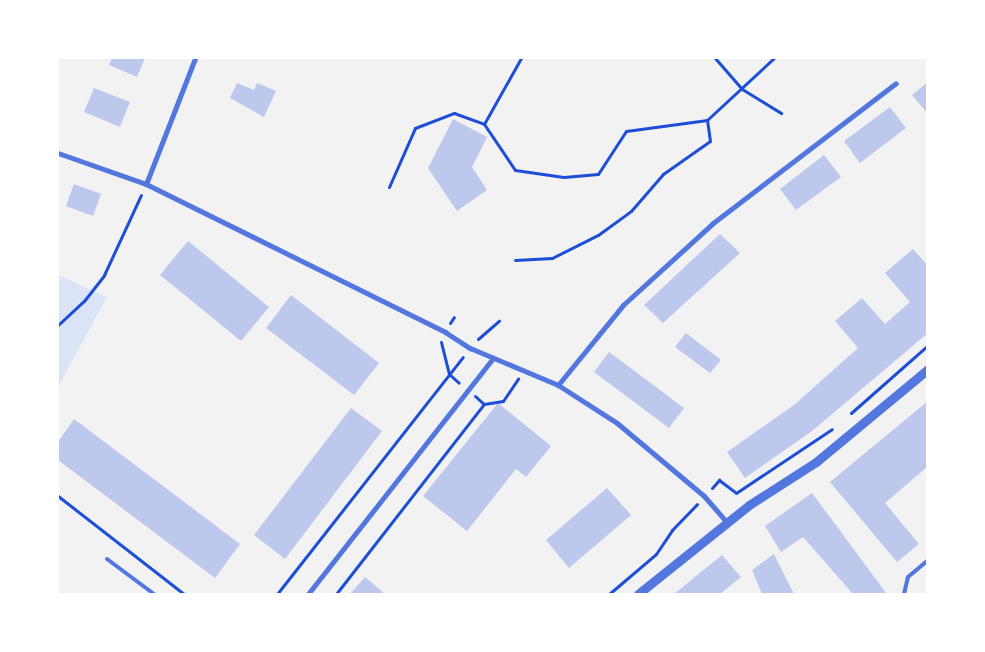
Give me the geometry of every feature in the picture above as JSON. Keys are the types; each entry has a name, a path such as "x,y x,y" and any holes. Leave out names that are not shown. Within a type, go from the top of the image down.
{"street":[{"path":"146,184 195,58"},
{"path":"558,385 623,305 713,223 896,83"},
{"path":"58,153 146,184 446,332 470,348 523,372 558,385 617,423 704,496 727,522"},
{"path":"308,594 470,392 493,358"},
{"path":"638,594 727,522 816,462 928,368"}],"lane":[{"path":"107,559 154,594"},
{"path":"904,594 908,576 928,560"}],"path":[{"path":"484,124 522,58"},
{"path":"715,58 742,89 780,113"},
{"path":"389,187 415,128 454,112 484,124 515,170 564,177 598,174 626,131 707,120 774,58"},
{"path":"515,260 552,258 598,235 631,211 663,174 710,141 707,120"},
{"path":"58,325 84,301 104,275 146,184"},
{"path":"454,317 441,343 449,374 484,404"},
{"path":"277,594 470,348 499,321"},
{"path":"844,419 928,345"},
{"path":"336,594 484,404 503,401 523,372"},
{"path":"609,594 656,554 672,530 720,480 736,493 838,425"},
{"path":"58,496 184,594"}],"shaded area":[{"path":"58,275 107,297 58,387"}],"building":[{"path":"112,58 145,58 137,77 109,65"},
{"path":"928,82 928,114 912,95"},
{"path":"237,83 254,90 257,83 276,91 264,117 230,98"},
{"path":"94,88 130,102 120,127 84,112"},
{"path":"890,107 906,128 860,163 844,141"},
{"path":"453,119 487,137 472,167 487,190 457,211 428,168"},
{"path":"824,155 841,177 796,210 780,189"},
{"path":"74,184 101,194 93,216 66,206"},
{"path":"720,234 740,253 663,323 644,305"},
{"path":"188,241 269,307 241,341 160,275"},
{"path":"913,249 928,266 928,333 812,431 745,478 727,452 794,405 858,348 835,321 862,298 885,324 910,302 885,273"},
{"path":"291,295 379,363 354,395 266,328"},
{"path":"686,333 721,360 710,373 675,347"},
{"path":"609,352 684,408 669,428 594,372"},
{"path":"928,401 928,466 885,503 919,544 897,562 830,482"},
{"path":"498,403 551,446 526,477 516,469 467,531 423,496"},
{"path":"351,408 382,431 285,559 254,535"},
{"path":"74,419 240,544 215,578 58,460 58,442"},
{"path":"607,488 631,515 569,568 546,540"},
{"path":"812,493 887,594 853,594 803,537 781,552 765,526"},
{"path":"774,554 794,594 762,594 752,570"},
{"path":"722,555 741,577 720,594 674,594"},
{"path":"365,577 385,594 350,594"}]}
